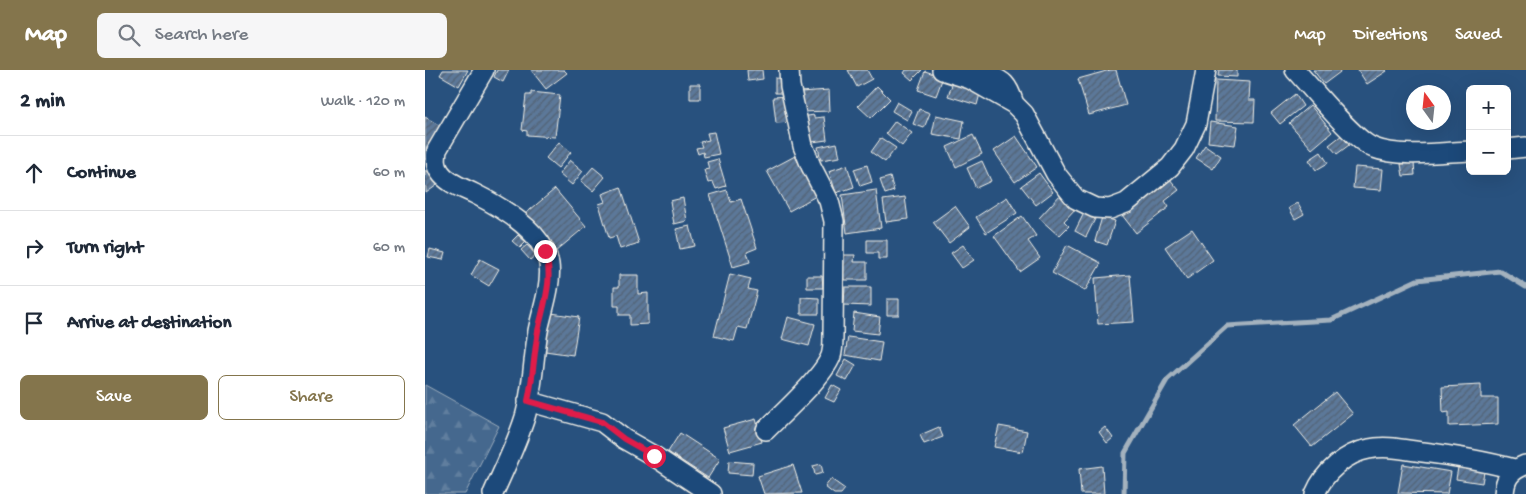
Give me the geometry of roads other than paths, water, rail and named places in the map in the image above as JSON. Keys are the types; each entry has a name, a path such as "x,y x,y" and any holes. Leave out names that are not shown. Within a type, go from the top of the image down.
{"street":[{"path":"484,70 437,150 436,162 440,172 454,183 509,213 538,239 545,251 549,265 547,297 538,332 525,418 493,494"},
{"path":"766,430 809,386 827,364 831,354 833,336 834,221 829,201 803,146 790,86 789,70"},
{"path":"943,70 970,79 1013,104 1024,114 1056,174 1076,198 1095,208 1110,210 1126,203 1170,167 1184,149 1196,124 1207,70"},
{"path":"978,70 1003,81 1010,91 1013,104"},
{"path":"1295,70 1359,140 1374,148 1421,154 1466,151"},
{"path":"1511,149 1526,147"},
{"path":"528,401 602,422 624,439 654,456 711,494"},
{"path":"1315,494 1326,474 1352,454 1370,448 1398,448 1520,466"},
{"path":"1504,494 1508,475 1520,466"}],"waterway":[{"path":"1124,494 1125,453 1167,380 1227,326 1331,320 1417,280 1500,271 1526,287"}]}
